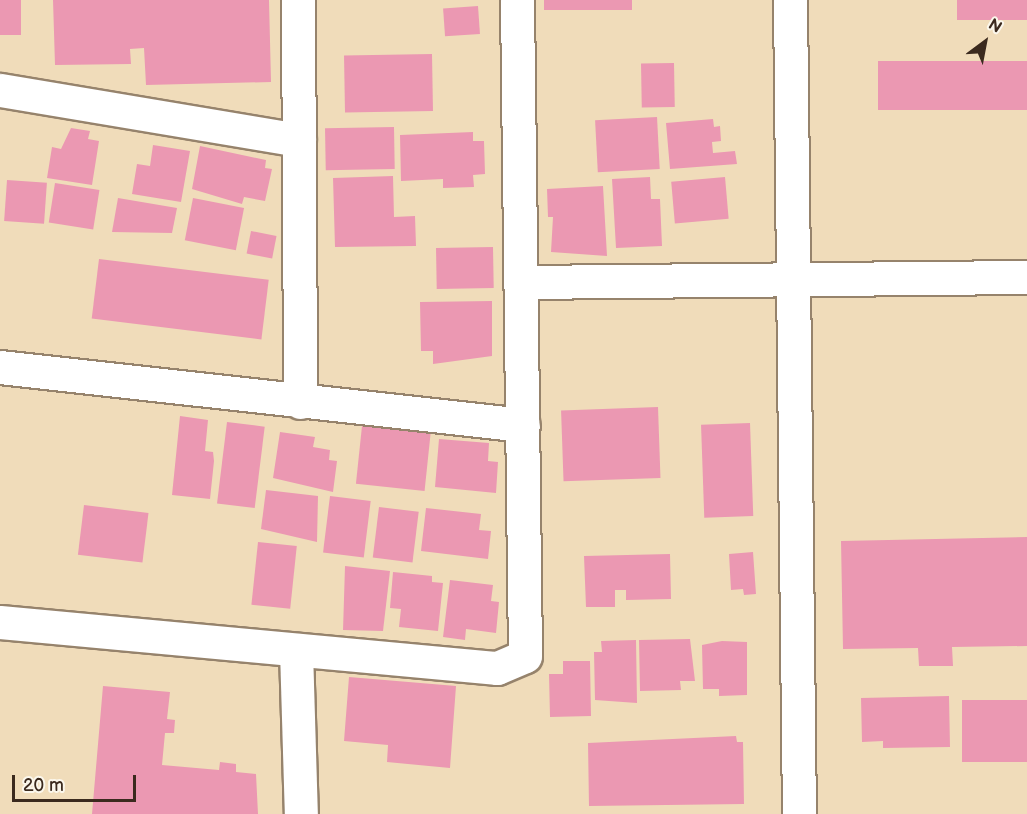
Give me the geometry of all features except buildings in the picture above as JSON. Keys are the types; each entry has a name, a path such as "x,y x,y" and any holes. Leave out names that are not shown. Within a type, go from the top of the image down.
{"street":[{"path":"298,0 300,402"},
{"path":"0,622 497,668 519,663 529,648 523,425 517,0"},
{"path":"789,0 799,814"},
{"path":"0,90 299,140"},
{"path":"522,282 1027,277"},
{"path":"0,367 523,425"},
{"path":"296,650 301,814"}]}
